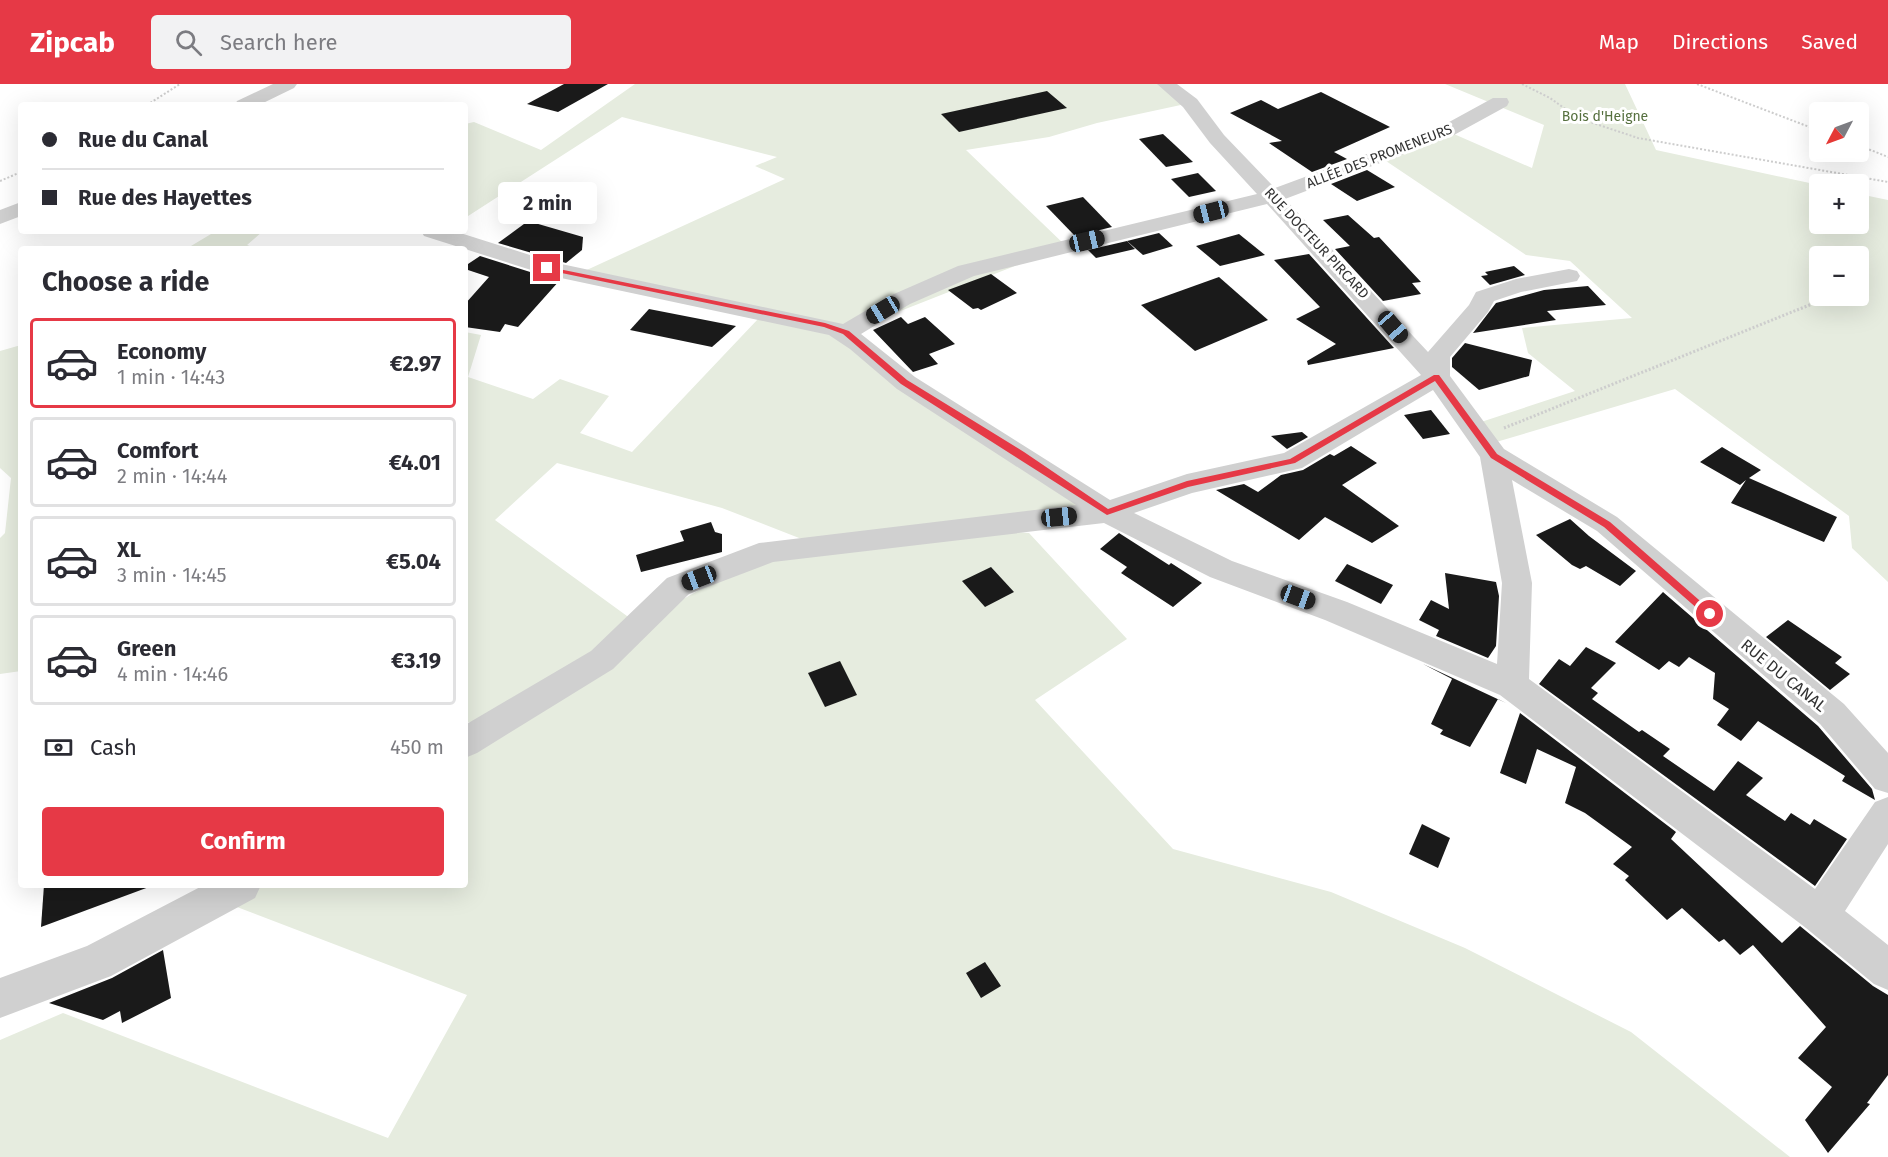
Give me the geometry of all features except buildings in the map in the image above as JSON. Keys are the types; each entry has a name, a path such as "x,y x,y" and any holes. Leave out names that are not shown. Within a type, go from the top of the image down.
{"street":[{"path":"250,102 288,84"},
{"name":"RUE DOCTEUR PIRCARD","path":"1166,84 1190,103 1217,139 1274,196 1437,377 1488,447 1517,583 1512,685"},
{"name":"ALLÉE DES PROMENEURS","path":"846,332 902,299 966,271 1274,196 1447,131 1500,102"},
{"path":"0,218 18,209"},
{"path":"441,234 547,268 846,332 904,382 1021,454 1107,512 1221,569 1336,611 1512,685 1820,915 1888,970"},
{"path":"468,741 602,660 678,586 770,550 1107,512 1187,484 1292,461 1437,377 1438,356 1480,307 1485,297 1516,286 1569,276"},
{"name":"RUE DU CANAL","path":"1488,447 1607,524 1832,714 1888,778"},
{"path":"1820,915 1888,813"},
{"path":"0,998 97,962 236,888"}],"path":[{"path":"152,102 180,84"},
{"path":"1522,84 1550,98 1578,118 1638,138 1888,182"},
{"path":"1696,84 1809,127"},
{"path":"1869,149 1888,157"},
{"path":"0,182 18,173"},
{"path":"1488,447 1809,305"}],"green space":[{"path":"635,84 1166,84 1190,103 1097,123 1049,137 966,150 1066,246 847,332 1107,512 969,528 1029,533 1127,639 1035,700 1173,849 1331,892 1465,948 1631,1032 1790,1157 0,1157 0,1040 63,1013 388,1138 467,995 216,899 233,888 468,888 468,736 473,722 468,723 468,377 533,399 560,379 609,396 580,433 632,452 758,319 578,274 785,179 755,166 777,157 622,117 468,216 468,123 474,122 541,150","holes":["557,463 722,508 817,545 770,551 638,624 495,520"]},
{"name":"Bois d'Heigne","path":"1445,84 1625,84 1656,150 1809,183 1809,234 1869,234 1869,196 1888,200 1888,582 1852,548 1849,516 1675,389 1486,445 1472,425 1575,391 1528,353 1522,328 1632,318 1570,261 1526,255 1386,161 1447,131 1532,168 1544,125"},
{"path":"211,234 260,234 247,245 250,246 191,246"},
{"path":"468,333 481,335 468,377"},
{"path":"18,346 18,671 0,674 0,538 5,533 11,478 0,468 0,351"}],"route":[{"path":"547,268 846,332 904,382 1021,454 1107,512 1187,484 1292,461 1437,377 1494,456 1607,524 1710,614"}]}
